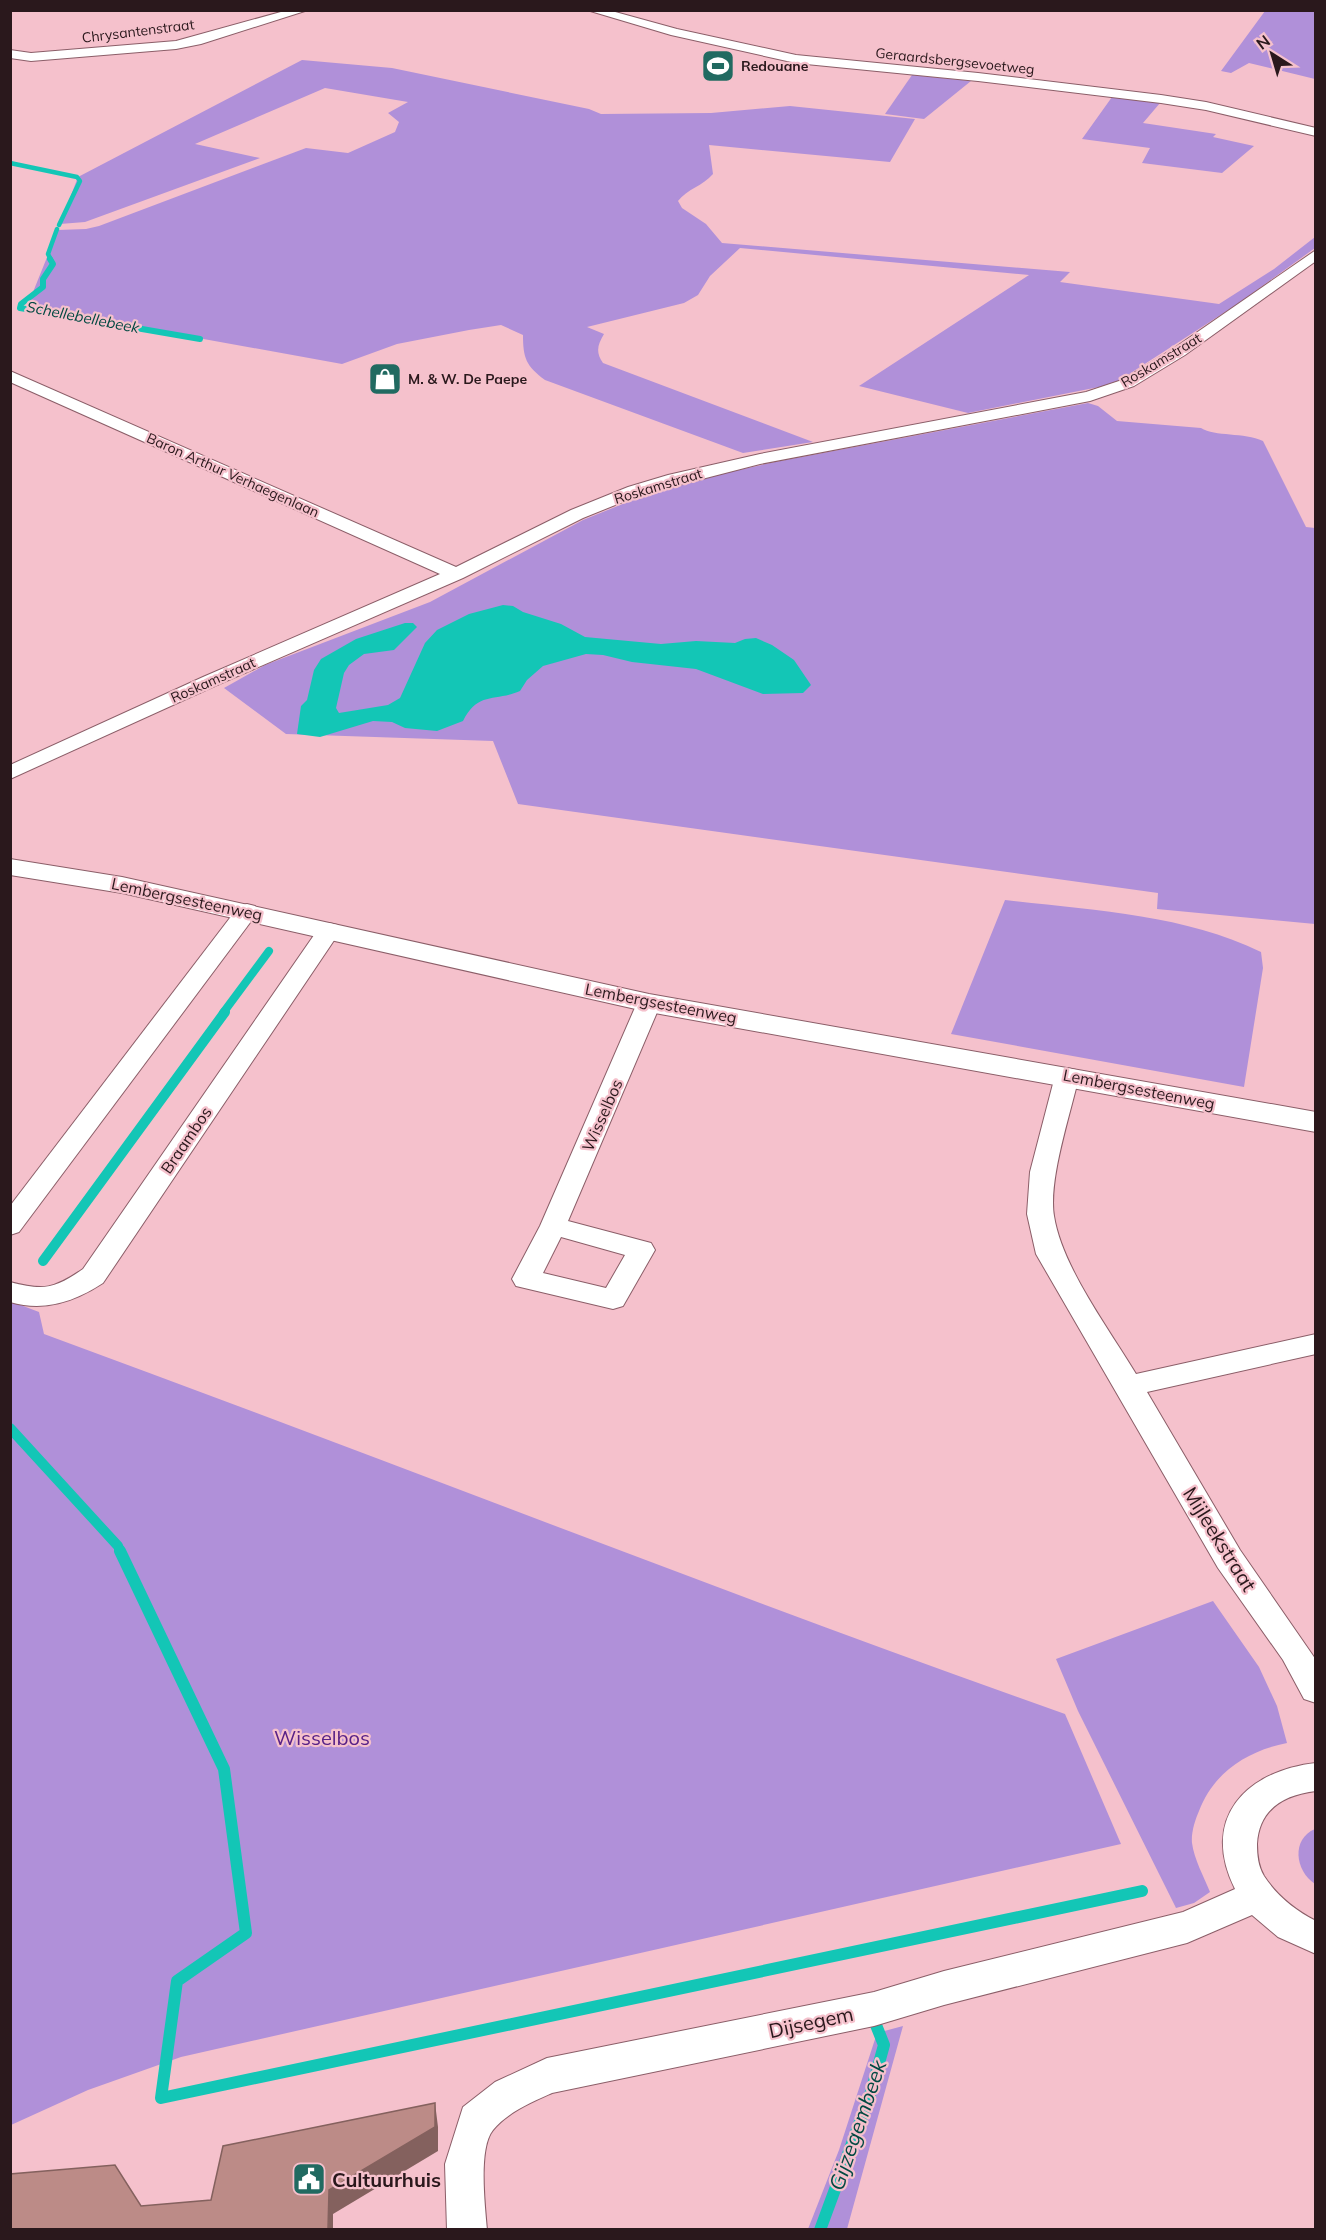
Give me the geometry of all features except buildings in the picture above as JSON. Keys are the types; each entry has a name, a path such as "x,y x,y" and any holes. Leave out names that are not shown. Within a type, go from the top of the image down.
{"street":[{"name":"Chrysantenstraat","path":"10,54 31,57 176,45 302,10"},
{"name":"Geraardsbergsevoetweg","path":"592,10 675,32 796,59 978,77 1161,99 1206,106 1316,132"},
{"name":"Roskamstraat","path":"10,773 210,681 456,574 577,513 634,491 674,478 760,459 1103,393 1128,383 1179,352 1316,254"},
{"name":"Baron Arthur Verhaegenlaan","path":"10,376 456,574"},
{"name":"Lembergsesteenweg","path":"10,867 122,885 247,911 649,1003 1316,1122"},
{"path":"10,1226 247,911"},
{"name":"Braambos","path":"10,1291 30,1298 45,1298 63,1293 93,1276 328,930"},
{"name":"Wisselbos","path":"553,1226 649,1003"},
{"name":"Mijleekstraat","path":"1067,1076 1043,1172 1040,1214 1050,1254 1130,1386 1229,1559 1293,1651 1316,1690"},
{"path":"1130,1386 1316,1344"},
{"path":"1316,1777 1298,1778 1273,1787 1251,1805 1240,1831 1240,1860 1257,1896 1279,1918 1316,1938"},
{"name":"Dijsegem","path":"467,2229 464,2164 476,2120 508,2095 547,2076 873,2009 944,1988 1186,1927 1257,1896"}],"green space":[{"path":"1265,11 1315,11 1315,79 1249,63 1231,73 1221,71"},
{"path":"302,60 392,68 589,109 601,114 711,113 790,106 915,119 890,162 709,145 713,174 678,201 682,208 706,224 722,243 1070,272 1060,282 1219,304 1274,269 1315,237 1315,248 1239,303 1120,380 1104,386 968,413 859,386 1029,275 740,248 710,276 698,295 684,303 587,327 604,334 598,348 603,363 813,442 743,453 545,380 527,361 523,335 501,325 397,344 342,364 27,307 58,230 99,226 306,148 348,153 395,132 399,122 388,113 408,102 325,88 195,144 260,158 85,222 60,224 78,177"},
{"path":"912,75 971,81 924,119 885,114"},
{"path":"1112,97 1160,103 1143,123 1216,134 1213,137 1254,146 1222,173 1142,163 1150,148 1082,139"},
{"path":"1088,403 1098,406 1117,421 1201,428 1214,433 1247,436 1263,441 1306,527 1315,528 1315,924 1157,909 1158,893 518,804 493,741 286,734 224,688 265,665 430,602 583,520 640,497 707,477 775,462"},
{"path":"1005,900 1168,921 1231,939 1261,952 1263,968 1244,1087 951,1034"},
{"name":"Wisselbos","path":"10,1301 39,1312 44,1334 809,1621 1065,1714 1121,1844 181,2057 88,2090 11,2125"},
{"path":"1213,1601 1259,1667 1277,1706 1287,1743 1246,1758 1223,1774 1213,1785 1198,1815 1192,1839 1195,1855 1210,1892 1194,1903 1176,1908 1078,1711 1056,1659"},
{"path":"1315,1829 1315,1884 1303,1871 1298,1855 1302,1840"},
{"path":"903,2026 847,2229 808,2229 839,2150 877,2033"}],"shaded area":[{"path":"503,605 513,606 523,612 561,624 585,637 661,644 696,641 735,643 756,638 772,645 794,660 811,685 803,693 763,694 696,669 586,654 543,666 527,680 520,691 481,701 463,721 437,731 405,728 392,722 373,721 320,737 297,734 301,706 307,700 314,670 321,659 356,639 405,623 413,623 417,627 394,650 364,654 349,665 344,673 336,708 339,713 388,705 400,698 425,643 437,630 469,614"}],"waterway":[{"name":"Schellebellebeek","path":"10,163 77,177 80,181 59,225"},
{"name":"Schellebellebeek","path":"51,260 48,254 57,229"},
{"name":"Schellebellebeek","path":"50,259 53,264 43,279 43,287 21,304 20,308 200,339"},
{"path":"223,1013 269,951"},
{"path":"43,1261 225,1012"},
{"path":"10,1428 118,1546 121,1553"},
{"path":"120,1551 224,1769 246,1933 177,1981 161,2098 1142,1891"},
{"name":"Gijzegembeek","path":"820,2230 871,2092 884,2045 874,2020"}],"place":[{"name":"Redouane","path":"718,66"},
{"name":"M. & W. De Paepe","path":"385,379"},
{"name":"Cultuurhuis","path":"309,2179"}]}
